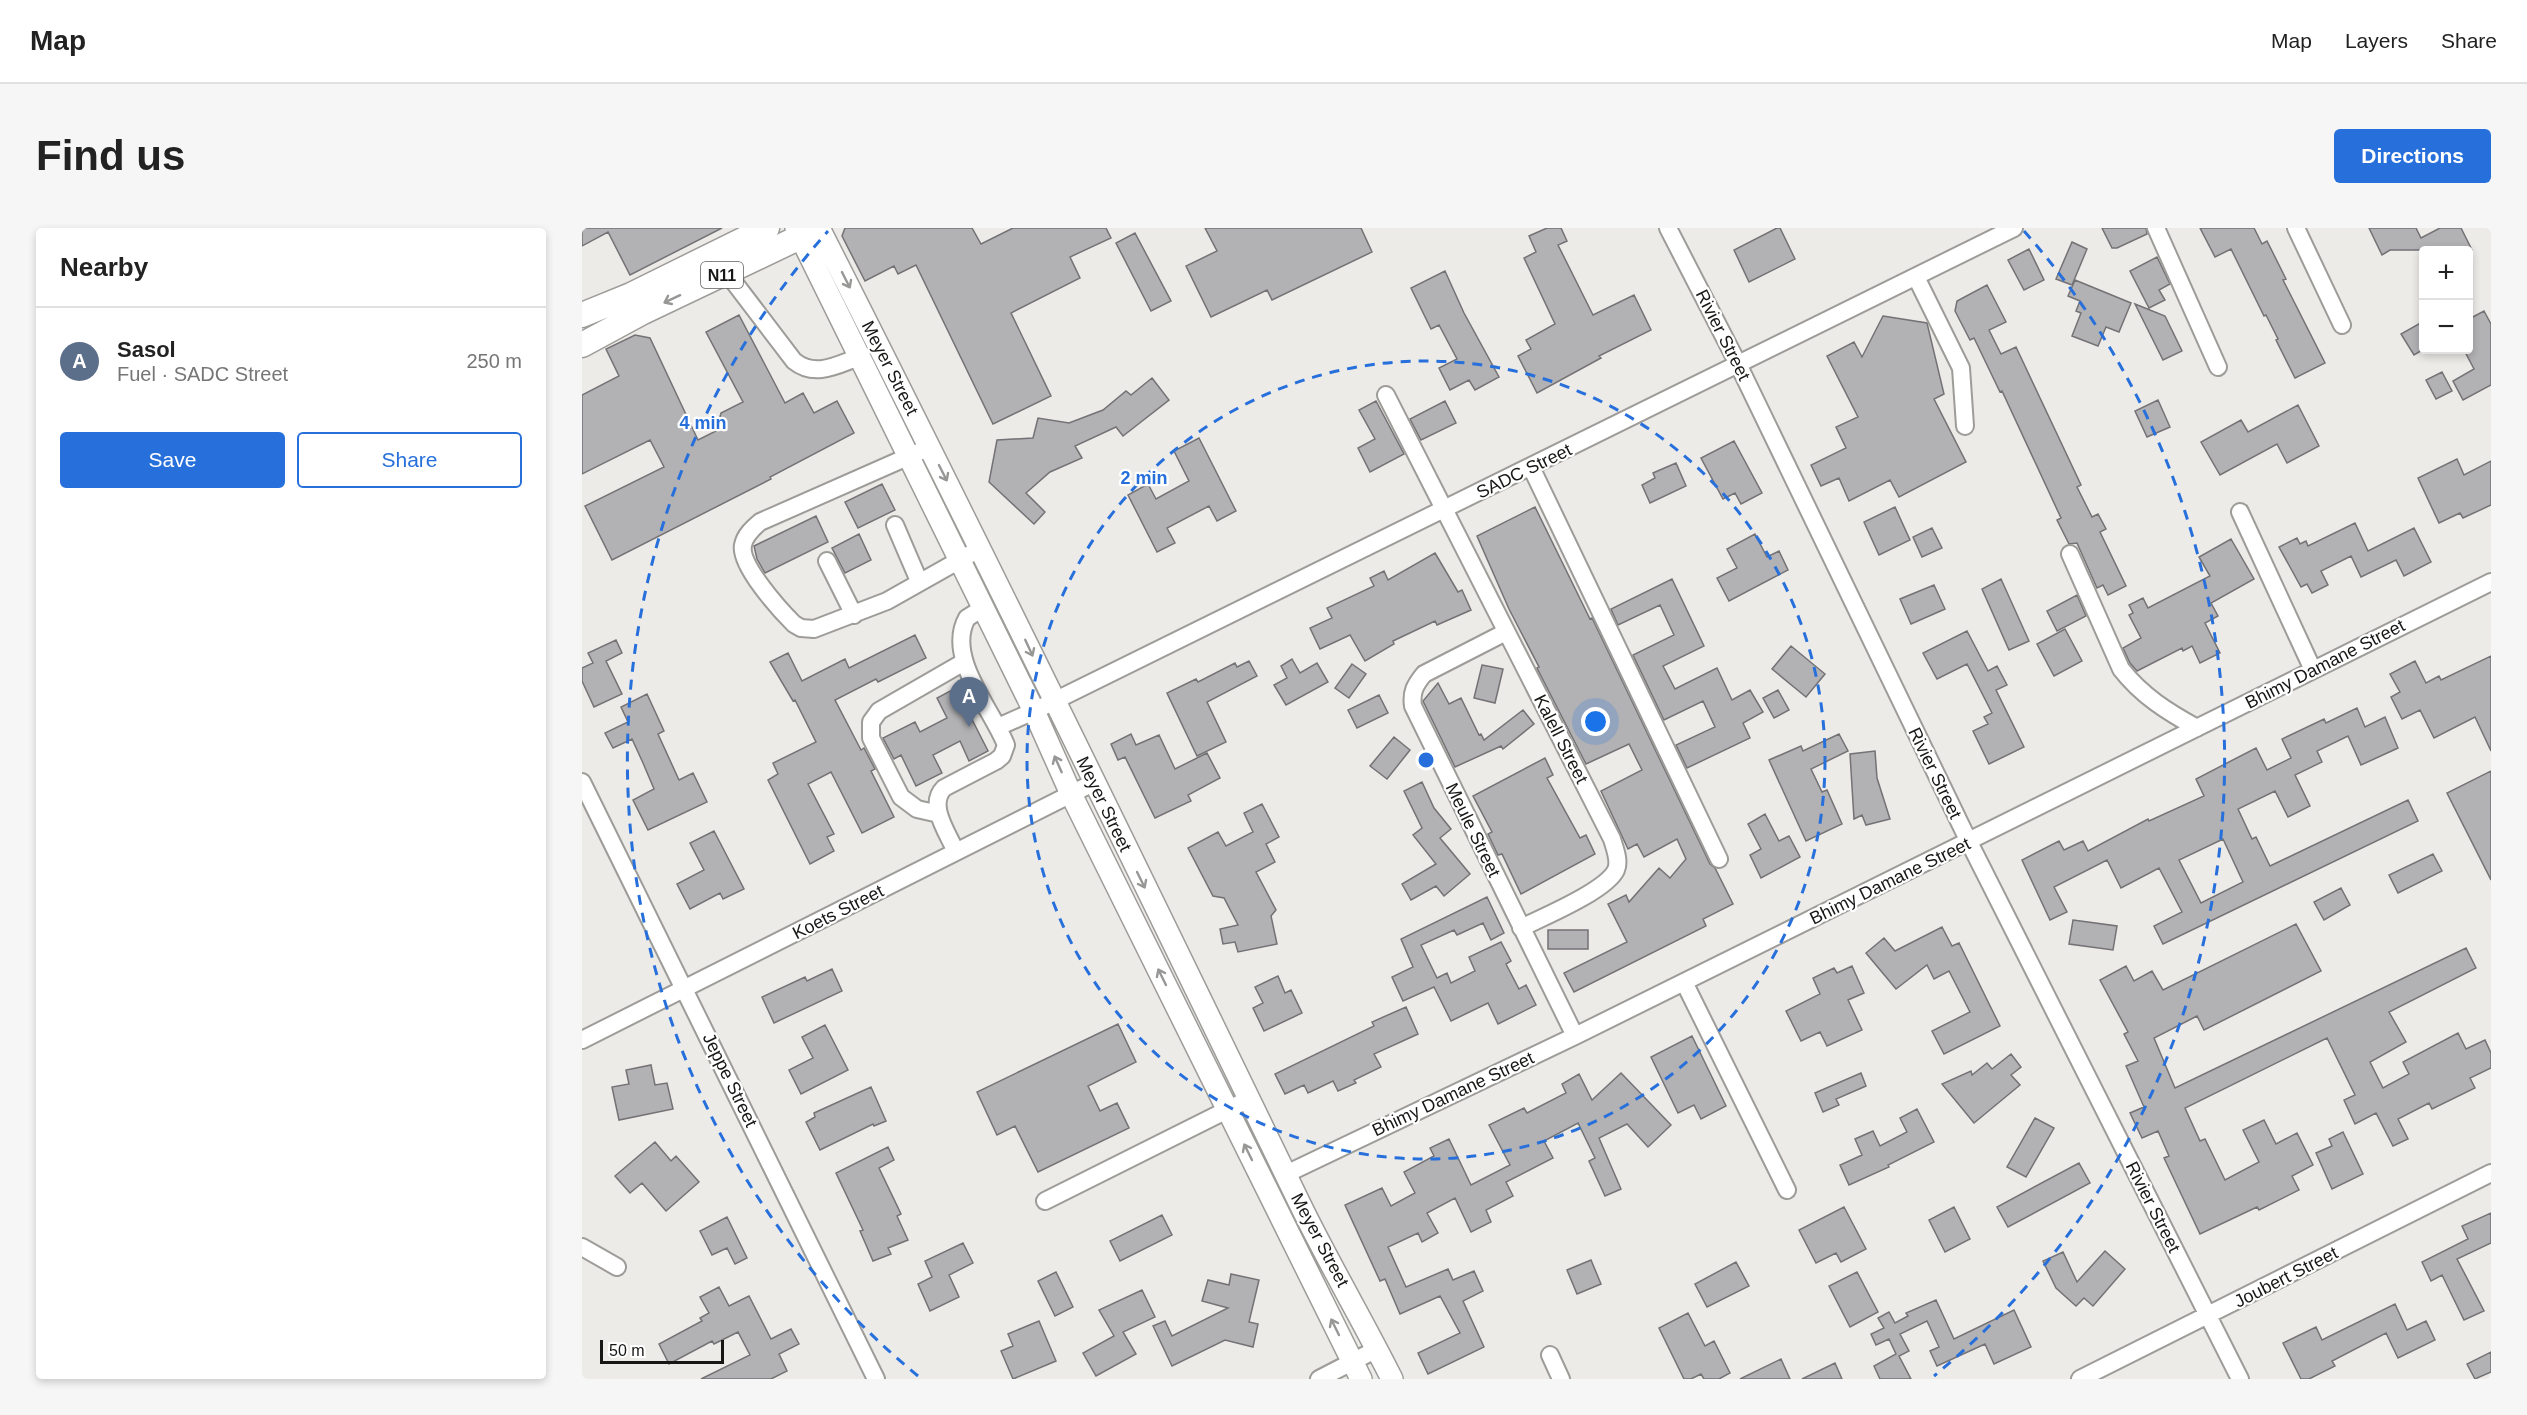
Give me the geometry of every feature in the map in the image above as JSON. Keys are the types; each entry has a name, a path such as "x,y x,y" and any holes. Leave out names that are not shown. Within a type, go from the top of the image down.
{"highway":[{"name":"N11","path":"582,315 631,295 767,228"},
{"name":"N11","path":"582,345 643,312 727,273 809,230"}],"main road":[{"path":"809,230 859,357 1034,711 1071,794 1357,1371"},
{"name":"Meyer Street","path":"809,230 930,447 1286,1174 1392,1379"}],"street":[{"name":"Rivier Street","path":"1668,228 1738,364 1969,842 2240,1379"},
{"name":"SADC Street","path":"998,727 1445,510 2014,228"},
{"path":"2156,228 2218,367"},
{"path":"2296,228 2342,325"},
{"path":"727,273 794,361 804,369 817,371 859,357"},
{"path":"1916,277 1961,368 1965,426"},
{"name":"Kalell Street","path":"1386,395 1612,839 1617,855 1617,869 1596,889 1521,928"},
{"path":"930,447 760,522 747,535 742,553 753,573 794,624 801,628 814,629 887,601 981,548"},
{"path":"1531,467 1719,859"},
{"path":"2240,512 2313,670"},
{"path":"895,525 919,581"},
{"path":"2070,555 2121,669 2134,686 2146,696 2197,728"},
{"path":"827,561 854,615"},
{"name":"Bhimy Damane Street","path":"1286,1174 1575,1036 2491,582"},
{"path":"956,852 939,814 937,797 944,788 1002,756 1006,745 964,662 960,646 966,618 982,608"},
{"name":"Meule Street","path":"1506,632 1424,674 1416,683 1412,695 1413,705 1575,1036"},
{"path":"939,814 917,809 901,797 871,738 871,722 879,711 964,662"},
{"name":"Jeppe Street","path":"582,782 686,988 876,1379"},
{"name":"Koets Street","path":"582,1040 1093,783"},
{"path":"1684,982 1787,1190"},
{"path":"1045,1201 1249,1099"},
{"name":"Joubert Street","path":"2080,1379 2491,1173"},
{"path":"582,1247 617,1267"},
{"path":"1319,1379 1357,1371 1377,1349"},
{"path":"1550,1355 1561,1379"}],"building":[{"path":"582,228 722,228 630,275 608,232 582,246"},
{"path":"845,228 972,228 981,244 1013,228 1106,228 1111,238 1070,257 1080,278 1011,313 1051,396 993,424 916,265 898,274 894,266 865,281 842,236"},
{"path":"1205,228 1361,228 1372,252 1272,300 1267,290 1211,317 1186,266 1217,251"},
{"path":"1547,228 1561,228 1567,241 1558,245 1593,315 1634,295 1651,330 1599,356 1601,358 1537,393 1518,356 1531,349 1526,340 1555,324 1524,258 1536,252 1529,236"},
{"path":"1780,228 1795,259 1749,282 1734,250"},
{"path":"2102,228 2146,228 2147,234 2117,248 2112,248"},
{"path":"2200,228 2254,228 2262,244 2267,241 2286,279 2283,280 2325,363 2295,378 2276,340 2278,339 2231,249 2215,257"},
{"path":"2369,228 2416,228 2421,238 2440,228 2461,228 2470,246 2419,246 2419,250 2390,250 2382,255"},
{"path":"1135,233 1171,301 1151,311 1116,243"},
{"path":"2072,242 2087,249 2072,285 2056,279"},
{"path":"2029,249 2044,280 2024,290 2008,260"},
{"path":"2157,257 2170,284 2159,290 2165,300 2149,308 2130,271"},
{"path":"1445,271 1464,313 1499,377 1475,390 1469,380 1450,390 1439,368 1457,359 1439,325 1431,329 1411,288"},
{"path":"2075,280 2131,303 2119,332 2106,327 2098,346 2072,336 2081,313 2076,311 2080,301 2068,296"},
{"path":"1987,285 2006,322 1989,330 2001,354 2016,347 2081,485 2077,487 2092,517 2098,514 2106,529 2100,532 2126,586 2108,595 2103,585 2097,588 2077,543 2069,544 2057,520 2061,518 2002,391 2000,392 1974,338 1970,340 1955,311 1957,301"},
{"path":"2135,304 2165,316 2182,351 2163,360"},
{"path":"2484,311 2491,324 2491,385 2463,400 2453,381 2474,369 2466,354 2473,354 2473,317"},
{"path":"739,315 785,403 803,393 814,413 837,401 854,433 770,477 771,479 612,560 585,506 664,467 650,440 582,474 582,395 619,376 606,349 635,335 650,338 698,440 716,431 721,413 743,402 706,332"},
{"path":"1883,316 1927,323 1944,394 1934,399 1966,462 1899,497 1890,480 1849,501 1839,478 1821,486 1811,465 1846,448 1836,427 1858,417 1827,356 1854,342 1862,357"},
{"path":"2419,324 2419,352 2414,355 2401,334"},
{"path":"2442,372 2452,391 2436,399 2426,380"},
{"path":"1152,378 1169,400 1123,436 1116,427 1075,446 1082,458 1050,472 1026,493 1045,512 1034,524 989,482 997,440 1033,438 1038,418 1069,423 1103,410 1126,391 1131,395"},
{"path":"2158,400 2170,427 2147,437 2135,411"},
{"path":"1376,401 1404,454 1370,472 1358,448 1375,439 1359,410"},
{"path":"1445,401 1456,423 1421,440 1410,419"},
{"path":"2298,405 2319,446 2287,463 2277,444 2220,475 2201,442 2241,420 2248,432"},
{"path":"1199,438 1236,511 1217,521 1209,506 1167,528 1175,543 1157,552 1128,495 1148,484 1156,499 1189,481 1174,451"},
{"path":"1734,441 1762,493 1741,504 1735,493 1723,499 1701,458"},
{"path":"2457,459 2464,475 2491,461 2491,505 2463,518 2460,513 2439,523 2418,478"},
{"path":"1676,463 1686,486 1650,503 1642,485 1655,478 1653,473"},
{"path":"882,484 895,510 858,528 845,502"},
{"path":"1535,507 1590,619 1592,618 1710,864 1715,868 1733,904 1703,919 1706,926 1574,992 1564,973 1627,942 1608,904 1626,895 1629,902 1659,868 1670,878 1686,859 1677,839 1644,857 1637,844 1628,849 1601,791 1642,770 1629,744 1586,764 1537,668 1539,667 1509,609 1477,536"},
{"path":"1895,507 1910,540 1879,555 1864,522"},
{"path":"816,516 828,542 765,573 757,559 754,546"},
{"path":"2355,523 2368,551 2414,528 2431,562 2404,576 2396,560 2361,577 2351,556 2321,571 2328,585 2312,593 2307,584 2301,587 2279,547 2297,538 2300,544 2306,541 2308,546"},
{"path":"1932,528 1942,548 1922,557 1913,537"},
{"path":"859,534 871,560 845,573 832,548"},
{"path":"1755,534 1767,557 1779,551 1788,570 1729,601 1717,578 1737,568 1727,549"},
{"path":"2231,539 2254,579 2211,603 2218,616 2205,623 2220,653 2200,663 2192,646 2183,651 2182,648 2137,671 2130,663 2123,648 2141,638 2129,615 2133,613 2129,605 2143,598 2148,608 2210,576 2199,557"},
{"path":"1435,553 1458,592 1462,590 1471,610 1437,625 1435,621 1393,641 1394,644 1365,661 1350,635 1320,649 1310,628 1332,618 1327,608 1374,586 1370,578 1384,571 1388,580"},
{"path":"1672,579 1704,646 1663,666 1675,689 1717,668 1732,700 1750,690 1763,712 1743,723 1750,738 1687,768 1676,745 1715,727 1703,701 1664,720 1633,655 1674,635 1660,605 1618,625 1611,609"},
{"path":"2001,579 2029,641 2009,650 1982,589"},
{"path":"1934,585 1945,609 1911,624 1900,599"},
{"path":"2077,595 2086,616 2057,631 2047,611"},
{"path":"2065,629 2082,661 2054,676 2037,644"},
{"path":"1967,631 1988,671 1997,666 2007,685 1996,690 2024,747 1989,764 1973,731 1988,724 1984,717 1992,713 1967,664 1937,679 1923,653"},
{"path":"915,635 926,658 878,682 876,679 835,700 861,750 864,748 875,769 871,771 894,817 862,833 831,772 808,784 834,834 827,837 834,851 810,864 768,780 778,774 773,763 816,742 795,700 793,701 770,662 788,653 802,681 845,659 849,668"},
{"path":"616,640 622,653 606,661 622,694 594,707 582,681 582,668 593,663 588,653"},
{"path":"1791,646 1825,674 1806,697 1772,669"},
{"path":"2491,656 2491,751 2475,717 2434,738 2420,710 2402,719 2391,697 2400,692 2390,674 2415,661 2426,683 2439,676 2441,680"},
{"path":"1292,659 1300,673 1317,663 1328,682 1286,705 1274,685 1287,678 1281,666"},
{"path":"1249,661 1257,676 1207,702 1226,742 1197,756 1167,693 1196,679 1198,682 1235,663 1237,667"},
{"path":"1352,664 1366,674 1349,698 1335,688"},
{"path":"1482,665 1503,669 1495,703 1474,698"},
{"path":"1438,683 1449,704 1461,698 1479,735 1481,734 1484,740 1523,710 1534,724 1503,749 1501,746 1455,767 1423,701"},
{"path":"956,688 988,751 969,761 960,741 933,755 942,773 916,786 901,755 894,759 883,738 915,722 920,732 947,718 937,698"},
{"path":"1778,690 1789,710 1774,718 1763,698"},
{"path":"647,694 664,731 658,734 679,780 693,773 707,802 648,830 633,800 654,789 643,763 632,739 613,748 605,733 628,722 621,707"},
{"path":"1379,695 1388,713 1357,728 1348,710"},
{"path":"2357,708 2365,727 2385,717 2398,748 2361,765 2348,736 2317,751 2322,762 2295,775 2310,806 2288,817 2275,791 2238,809 2252,839 2256,837 2270,866 2408,800 2418,821 2163,944 2154,926 2182,912 2159,868 2121,888 2107,860 2054,887 2067,912 2050,920 2022,860 2059,841 2064,850 2083,841 2088,851 2148,819 2149,821 2204,796 2196,779 2256,748 2267,770 2291,758 2282,739 2324,719 2326,723","holes":["2223,839 2243,882 2201,903 2179,860"]},
{"path":"1131,734 1136,745 1159,735 1175,769 1207,753 1220,778 1188,795 1191,801 1155,818 1125,757 1118,760 1111,744"},
{"path":"1839,734 1848,751 1811,769 1822,792 1827,790 1842,824 1806,841 1769,760 1801,746 1803,751"},
{"path":"1394,737 1410,750 1387,779 1370,766"},
{"path":"1875,751 1877,778 1890,819 1866,825 1862,815 1854,819 1850,754"},
{"path":"1545,758 1553,775 1547,778 1580,838 1586,835 1595,854 1521,894 1502,854 1498,855 1488,834 1492,832 1473,796"},
{"path":"2491,771 2491,880 2447,793"},
{"path":"1422,782 1434,808 1451,829 1440,838 1470,874 1444,896 1436,886 1411,900 1402,884 1436,864 1413,835 1422,828 1404,791"},
{"path":"1262,804 1279,837 1266,844 1275,862 1256,872 1276,910 1271,916 1277,944 1238,952 1235,942 1223,944 1220,929 1238,925 1224,898 1213,896 1188,848 1218,832 1226,846 1253,832 1244,813"},
{"path":"1765,814 1779,841 1789,836 1800,857 1761,878 1750,855 1761,849 1748,824"},
{"path":"714,831 744,889 723,899 720,893 690,909 677,884 704,870 690,843"},
{"path":"2433,854 2442,871 2398,893 2389,875"},
{"path":"2341,888 2350,905 2324,920 2314,902"},
{"path":"1487,897 1504,933 1491,940 1483,923 1457,935 1454,930 1421,945 1437,978 1447,973 1451,983 1475,971 1469,957 1501,942 1511,961 1506,964 1519,989 1526,985 1536,1005 1498,1024 1488,1003 1451,1021 1434,987 1403,1001 1392,977 1413,967 1401,939"},
{"path":"2073,920 2117,926 2113,950 2069,944"},
{"path":"2296,924 2321,971 2204,1030 2197,1016 2154,1038 2175,1088 2466,948 2476,968 2389,1012 2406,1042 2370,1062 2383,1088 2409,1074 2403,1062 2458,1033 2466,1049 2485,1040 2491,1053 2491,1068 2470,1078 2475,1088 2432,1109 2429,1103 2398,1119 2408,1139 2393,1146 2376,1113 2355,1124 2344,1100 2355,1095 2327,1038 2185,1108 2200,1141 2205,1139 2225,1180 2259,1162 2243,1130 2264,1120 2276,1144 2297,1133 2313,1165 2292,1176 2299,1190 2259,1210 2257,1207 2200,1234 2164,1158 2169,1156 2158,1131 2142,1138 2130,1113 2144,1107 2126,1066 2138,1061 2124,1034 2128,1032 2100,980 2126,966 2134,981 2152,971 2163,990"},
{"path":"1942,927 1952,946 1959,943 2000,1026 1944,1054 1932,1031 1970,1012 1949,971 1934,979 1927,965 1896,989 1866,953 1884,938 1895,951"},
{"path":"1548,930 1588,930 1588,949 1548,949"},
{"path":"1852,966 1864,993 1848,1000 1862,1030 1827,1046 1820,1032 1801,1041 1786,1011 1820,994 1813,978 1834,968 1837,973"},
{"path":"832,969 842,991 774,1023 762,997 805,977 807,981"},
{"path":"1278,976 1285,993 1291,990 1302,1013 1264,1031 1253,1008 1263,1003 1255,987"},
{"path":"1406,1007 1418,1034 1374,1054 1381,1067 1354,1080 1356,1083 1338,1091 1333,1081 1308,1093 1304,1085 1285,1094 1275,1074 1374,1026 1372,1022"},
{"path":"1118,1024 1136,1062 1088,1086 1100,1111 1117,1103 1129,1128 1038,1172 1015,1126 997,1135 977,1092"},
{"path":"825,1025 848,1070 801,1094 789,1070 813,1058 802,1037"},
{"path":"1692,1036 1726,1106 1701,1119 1694,1105 1678,1113 1651,1057"},
{"path":"2011,1054 2021,1067 2011,1075 2020,1085 1974,1123 1942,1084 1971,1071 1972,1075 1987,1063 1992,1069"},
{"path":"651,1065 655,1085 667,1083 673,1109 619,1120 612,1087 629,1084 626,1070"},
{"path":"1621,1073 1671,1125 1648,1147 1627,1124 1599,1138 1621,1189 1605,1196 1589,1161 1595,1158 1578,1123 1544,1141 1553,1158 1506,1182 1513,1196 1486,1210 1491,1222 1471,1232 1455,1198 1427,1213 1438,1233 1422,1242 1418,1233 1388,1247 1406,1287 1448,1269 1453,1280 1474,1271 1483,1291 1463,1301 1484,1347 1428,1374 1418,1353 1460,1333 1440,1296 1400,1314 1385,1279 1380,1281 1345,1205 1382,1188 1391,1206 1415,1193 1404,1172 1434,1156 1430,1148 1449,1139 1471,1185 1510,1165 1489,1125 1524,1108 1527,1113 1566,1093 1562,1084 1579,1074 1592,1100"},
{"path":"1861,1073 1866,1086 1836,1099 1839,1105 1823,1112 1815,1093"},
{"path":"871,1087 886,1121 874,1126 873,1124 820,1150 806,1122 815,1117 814,1113"},
{"path":"1917,1109 1934,1142 1888,1165 1889,1167 1849,1185 1840,1165 1862,1155 1855,1139 1873,1131 1880,1146 1907,1132 1900,1118"},
{"path":"2035,1118 2054,1128 2026,1177 2007,1167"},
{"path":"2343,1132 2363,1174 2332,1189 2316,1153 2332,1146 2329,1139"},
{"path":"655,1142 671,1161 676,1156 699,1182 666,1211 642,1183 630,1193 615,1176"},
{"path":"888,1147 894,1160 879,1168 901,1214 897,1216 908,1240 888,1248 891,1254 873,1261 860,1231 863,1230 836,1173"},
{"path":"2079,1163 2090,1183 2008,1227 1997,1207"},
{"path":"1844,1207 1866,1249 1841,1262 1836,1253 1816,1263 1799,1230"},
{"path":"1954,1207 1970,1239 1945,1252 1929,1220"},
{"path":"2491,1213 2491,1243 2457,1259 2484,1311 2464,1320 2442,1275 2431,1281 2422,1262 2468,1239 2462,1226"},
{"path":"1162,1215 1172,1235 1120,1261 1110,1241"},
{"path":"727,1217 747,1258 735,1264 727,1248 712,1255 700,1231"},
{"path":"963,1243 973,1263 949,1275 959,1297 930,1311 918,1284 932,1277 925,1261"},
{"path":"2105,1251 2125,1269 2093,1306 2084,1298 2076,1306 2056,1288 2043,1261 2063,1252 2077,1282"},
{"path":"1591,1260 1601,1284 1577,1294 1567,1270"},
{"path":"1736,1262 1749,1286 1707,1307 1695,1284"},
{"path":"1056,1272 1073,1307 1055,1316 1038,1281"},
{"path":"1857,1272 1878,1312 1850,1327 1829,1286"},
{"path":"1231,1274 1259,1280 1249,1322 1258,1324 1253,1347 1225,1340 1172,1366 1153,1326 1165,1321 1172,1336 1228,1308 1202,1301 1208,1280 1229,1285"},
{"path":"719,1287 729,1306 749,1296 771,1339 791,1329 799,1344 779,1354 787,1371 771,1379 701,1379 750,1355 738,1332 714,1344 712,1341 669,1364 659,1344 702,1321 700,1318 709,1313 700,1297"},
{"path":"1142,1290 1155,1317 1123,1332 1136,1354 1096,1376 1083,1353 1114,1336 1099,1310"},
{"path":"1936,1300 1954,1339 2014,1310 2031,1347 1994,1364 1985,1344 1937,1366 1930,1351 1939,1347 1927,1321 1900,1334 1909,1351 1899,1356 1911,1379 1880,1379 1874,1366 1896,1354 1889,1339 1876,1345 1871,1334 1884,1328 1878,1318 1889,1312 1895,1323 1908,1316 1906,1313"},
{"path":"2395,1304 2407,1330 2426,1321 2435,1340 2398,1358 2386,1333 2332,1361 2335,1366 2309,1379 2301,1379 2283,1343 2316,1327 2322,1340"},
{"path":"1688,1313 1705,1346 1714,1341 1730,1373 1719,1379 1704,1379 1701,1374 1691,1379 1684,1379 1659,1328"},
{"path":"1039,1321 1056,1361 1013,1379 1001,1351 1013,1346 1008,1334"},
{"path":"2491,1352 2491,1372 2475,1379 2467,1364"},
{"path":"1781,1359 1790,1379 1740,1379"},
{"path":"1835,1363 1842,1379 1802,1379"}],"place":[{"name":"Sasol","path":"969,727"}]}
